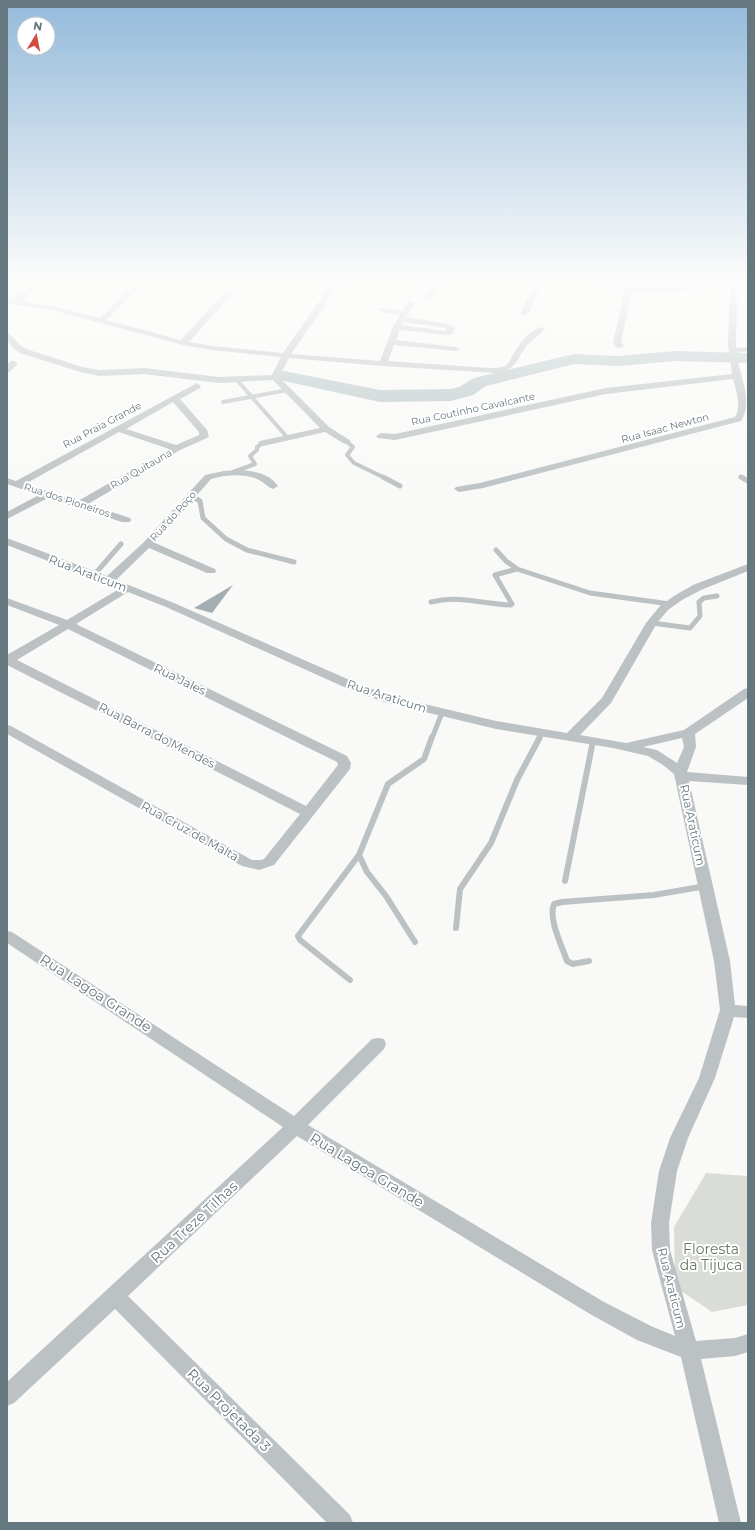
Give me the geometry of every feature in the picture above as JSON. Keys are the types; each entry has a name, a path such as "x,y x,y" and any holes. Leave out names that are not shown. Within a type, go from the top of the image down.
{"street":[{"path":"24,351 93,372 107,373 144,371 204,379 275,378 326,429 346,441"},
{"path":"239,351 489,372 513,365 520,351"},
{"path":"275,378 288,351"},
{"path":"382,364 387,351"},
{"name":"Rua Isaac Newton","path":"459,489 480,486 738,419 745,412 740,388 735,376 732,351"},
{"path":"732,355 740,351"},
{"path":"7,370 14,363"},
{"name":"Rua Coutinho Cavalcante","path":"381,436 395,437 606,391 735,376"},
{"name":"Rua Praia Grande","path":"12,482 118,429 197,386"},
{"name":"Rua Quitauna","path":"79,505 177,448 204,436 204,432 175,398"},
{"path":"118,429 177,448"},
{"path":"262,443 326,429"},
{"name":"Rua do Poço","path":"109,580 148,544 208,477 232,473 254,474 270,482 273,486"},
{"name":"Rua dos Pioneiros","path":"12,482 126,520"},
{"path":"7,516 47,494"},
{"name":"Rua Araticum","path":"7,541 170,605 357,688 391,700 496,725 594,741 652,753 668,762 681,775 722,961 728,1010 707,1078 679,1138 668,1171 660,1223 661,1250 689,1351 730,1523"},
{"path":"148,544 211,571"},
{"path":"570,737 607,700 652,623 670,604 693,590 748,567"},
{"path":"8,660 128,588"},
{"name":"Rua Jales","path":"7,601 67,624 342,759 345,763 344,767"},
{"name":"Rua Barra do Mendes","path":"8,660 308,812"},
{"path":"626,747 688,733 748,692"},
{"name":"Rua Cruz de Malta","path":"7,729 253,865 261,866 269,862 344,767"},
{"path":"688,733 690,747 681,775 748,781"},
{"name":"Rua Lagoa Grande","path":"7,936 295,1126 597,1308 644,1333 689,1351 735,1347 748,1343"},
{"path":"728,1010 748,1012"},
{"name":"Rua Treze Tilhas","path":"7,1396 295,1126 378,1044"},
{"name":"Rua Projetada 3","path":"115,1296 342,1523"}],"lane":[{"path":"236,379 287,437"},
{"path":"223,402 288,390"},
{"path":"346,441 353,448 348,455 349,458 400,486"},
{"path":"232,473 254,465 255,463 250,456 257,450 256,447 262,443"},
{"path":"741,476 748,481"},
{"path":"191,496 200,501 203,518 226,539 247,550 294,562"},
{"path":"94,575 121,544"},
{"path":"496,550 506,561 517,569 590,593 670,604"},
{"path":"431,602 441,600 473,600 511,605 512,604 504,589 495,576 517,569"},
{"path":"652,623 690,628 702,615 699,602 704,598 717,596"},
{"path":"350,980 300,940 298,936 359,855 388,784 424,759 442,713"},
{"path":"456,928 460,889 491,843 517,780 542,733"},
{"path":"565,881 594,741"},
{"path":"359,855 367,872 386,896 415,942"},
{"path":"589,962 573,964 567,961 551,910 554,904 654,894 706,886"}],"green space":[{"name":"Floresta da Tijuca","path":"706,1173 748,1176 748,1305 712,1312 675,1287 674,1227"}],"building":[{"path":"233,585 212,613 194,608"}],"waterway":[{"path":"284,376 380,396 451,395 466,391 480,382 574,359 618,361 676,356 748,358"}]}
